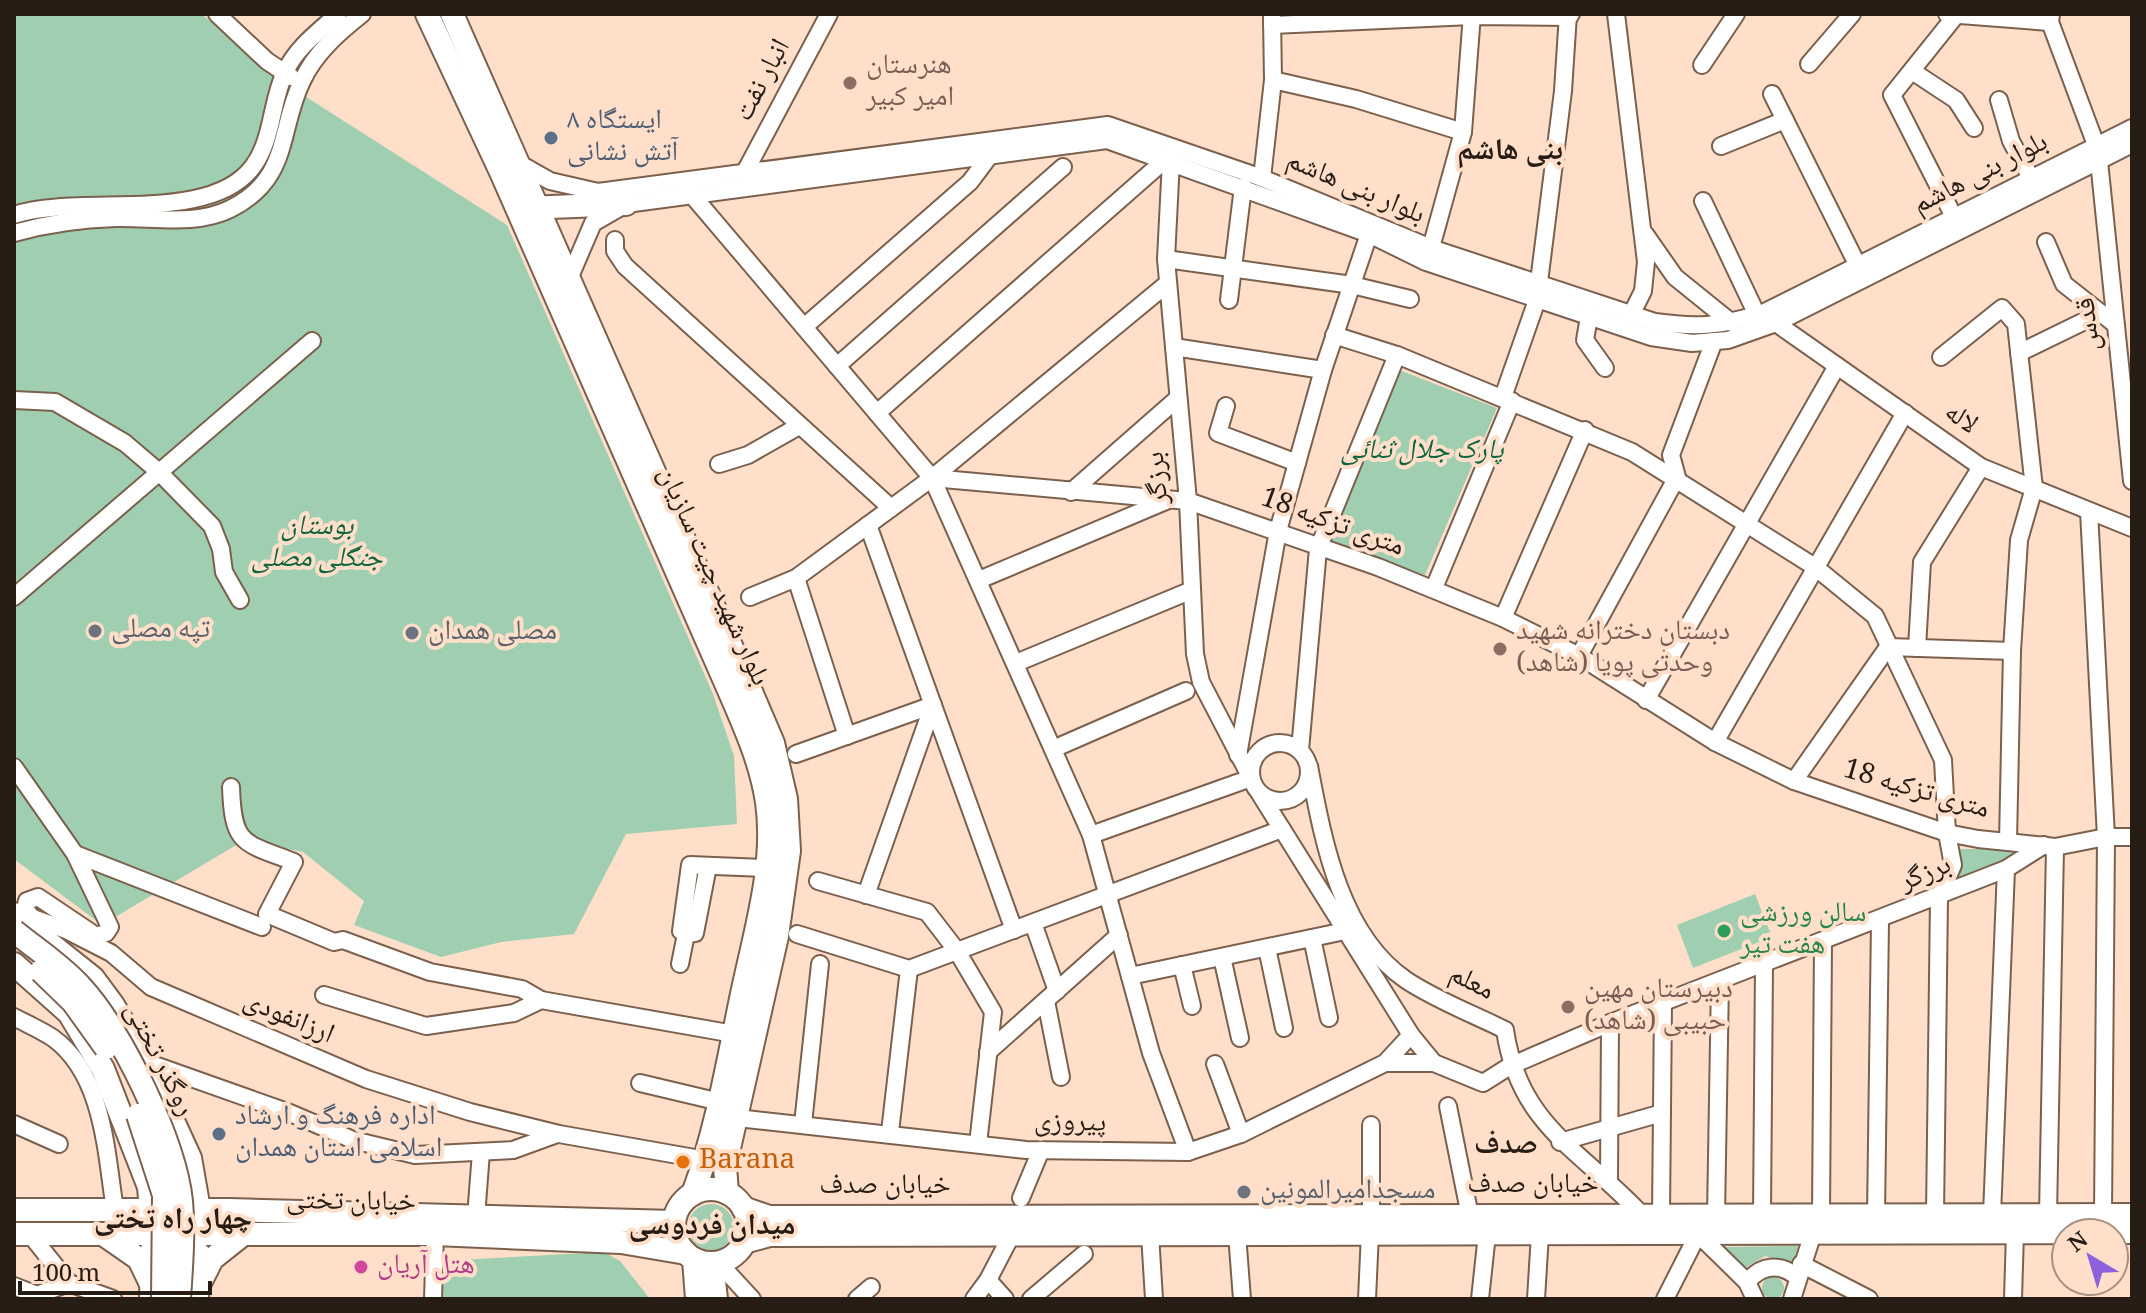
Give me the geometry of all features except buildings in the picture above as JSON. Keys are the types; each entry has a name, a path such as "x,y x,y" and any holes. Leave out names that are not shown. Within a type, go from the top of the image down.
{"main road":[{"name":"بلوار شهید چیت سازیان","path":"427,14 528,208 569,279 773,743 786,799 789,851 778,927 725,1166 735,1200"},
{"name":"بلوار شهید چیت سازیان","path":"452,14 520,164 528,208 754,749 767,802 769,850 766,868 720,1102 706,1160 693,1194"},
{"path":"528,208 626,204"},
{"path":"19,914 93,978 146,1062 190,1158 215,1194 248,1222 212,1259 191,1296"},
{"name":"روگذر تختی","path":"14,931 87,994 130,1062 170,1154 179,1188 191,1296"},
{"name":"روگذر تختی","path":"14,951 60,987 87,1020 119,1074 147,1136 164,1195 155,1294"},
{"path":"14,964 69,1013 88,1039 132,1140 149,1187 153,1210 155,1294"},
{"path":"118,1210 133,1204 140,1191 132,1140"},
{"path":"190,1158 202,1233"},
{"path":"149,1187 172,1199 183,1196 196,1182"},
{"path":"702,1259 738,1251 744,1242 747,1219 735,1200 704,1190 684,1201 674,1222 675,1233 702,1259 716,1299"},
{"name":"خیابان صدف","path":"735,1200 769,1217 1371,1225 1487,1234 1698,1234 1817,1224 1876,1215 2132,1215"},
{"name":"خیابان تختی","path":"14,1210 200,1210 248,1222 621,1242 702,1259"},
{"name":"خیابان صدف","path":"744,1242 770,1235 1237,1234 1470,1216 1762,1216 1817,1224 2015,1232 2132,1232"},
{"name":"خیابان تختی","path":"21,1234 102,1233 153,1244 248,1222 476,1217 674,1222"},
{"path":"102,1233 139,1259 155,1294"},
{"path":"153,1244 174,1241 193,1247 199,1254 191,1296"},
{"path":"697,1299 702,1259"}],"street":[{"path":"14,215 59,207 195,200 236,185 254,165 266,141 284,73 300,47 338,14"},
{"path":"14,233 37,226 114,218 199,218 230,209 258,189 281,157 301,82 323,48 362,14"},
{"name":"انبار نفت","path":"746,180 829,14"},
{"path":"1616,14 1646,262 1643,291 1631,315"},
{"path":"1702,65 1736,14"},
{"path":"1809,64 1852,14"},
{"path":"1429,255 1463,132 1472,15"},
{"path":"1262,178 1273,80 1272,19 1570,15 1539,282"},
{"path":"1954,217 1892,95 1953,15 2050,18"},
{"path":"223,16 284,73 301,82"},
{"name":"قدس","path":"2050,18 2098,153 2116,325 2126,373 2132,481"},
{"path":"1912,71 1956,100 1974,128"},
{"path":"1273,80 1356,99 1463,132"},
{"path":"1772,94 1858,266"},
{"path":"1999,100 2011,141 2031,178"},
{"path":"1721,146 1785,120"},
{"name":"بلوار بنی هاشم","path":"746,180 1108,125 1262,178 1429,255 1537,300 1651,337 1692,343 1728,340 1776,323 2098,153 2132,128"},
{"name":"بلوار بنی هاشم","path":"520,164 550,181 598,192 691,187 1107,140 1429,255 1539,282 1631,315 1693,328 1732,323 1757,315 2031,178 2132,144"},
{"path":"804,327 970,182 991,154"},
{"path":"877,413 1168,160"},
{"name":"برزگر","path":"1168,160 1166,259 1188,501 1195,654 1201,682 1251,778"},
{"path":"837,366 1063,167"},
{"path":"691,187 932,478 1091,835 1151,1053 1188,1152"},
{"name":"بلوار بنی هاشم","path":"569,279 593,223 626,204 691,187"},
{"path":"1229,300 1243,187"},
{"path":"1703,201 1757,315"},
{"path":"1641,228 1675,277 1732,323"},
{"path":"1238,755 1278,531 1323,370 1369,234"},
{"path":"615,240 615,251 625,266 891,508"},
{"path":"2046,242 2064,284 2116,325"},
{"path":"1166,259 1352,285 1410,299"},
{"path":"750,597 796,578 932,478 1168,283"},
{"path":"1434,588 1507,399 1537,300"},
{"path":"1941,357 2002,308 2016,324 2034,488 2019,540 2012,651 2008,842"},
{"path":"2019,353 2101,313"},
{"path":"1589,317 1585,340 1605,368"},
{"name":"لاله","path":"1776,323 1981,467 2132,528"},
{"path":"1334,335 1397,355 1585,430 1677,477 1815,567 1875,616 1943,760 1947,833 1953,865 1939,898 1935,1215"},
{"path":"14,597 312,341"},
{"path":"1579,656 1677,477 1671,455 1714,341"},
{"path":"1174,347 1323,370"},
{"path":"1300,750 1318,549 1397,355"},
{"path":"1646,700 1750,523 1837,366"},
{"path":"1071,492 1178,398"},
{"path":"14,400 55,402 125,443 159,472 212,526 221,549 224,572 240,600"},
{"path":"1226,406 1218,433 1297,463"},
{"path":"1715,742 1905,413"},
{"path":"719,464 748,455 799,426"},
{"path":"1503,618 1585,430"},
{"path":"1917,648 1922,562 1981,467"},
{"name":"18 متری تزکیه","path":"932,478 1188,501 1434,588 1503,618 1579,656 1715,742 1794,781 1947,833 2049,846"},
{"path":"979,580 1170,500"},
{"path":"2089,511 2106,837 2103,1215"},
{"path":"868,525 1014,930"},
{"path":"796,578 847,736"},
{"path":"1016,663 1192,590"},
{"path":"1888,647 2012,651"},
{"path":"1794,781 1888,647"},
{"path":"1053,749 1186,691"},
{"path":"796,754 933,705"},
{"path":"866,895 933,705"},
{"path":"1260,794 1277,801 1295,797 1307,784 1309,766 1300,750 1284,742 1266,746 1253,760 1251,778 1260,794 1345,931 1411,1035 1434,1063"},
{"name":"معلم","path":"1309,766 1334,876 1367,940 1405,979 1505,1030 1510,1066"},
{"path":"14,767 75,854 109,919 109,931 96,936 38,897 30,898 19,914"},
{"path":"1091,835 1251,778"},
{"path":"231,787 232,822 243,841 294,862 265,921"},
{"path":"797,934 909,969 1282,829"},
{"path":"2048,1215 2049,846 2106,837 2132,837"},
{"name":"برزگر","path":"1510,1066 1610,1023 1939,898 2006,869 2049,846"},
{"path":"75,854 265,921 334,942 343,940 430,972 522,989 541,1000 734,1034"},
{"path":"680,964 686,934 681,931 690,865 766,868"},
{"path":"1992,1215 2006,869"},
{"path":"818,881 927,912 957,951 993,1012 978,1144"},
{"name":"ارزانفودی","path":"19,914 111,953 151,987 299,1053 440,1103 559,1134 706,1160"},
{"path":"1876,1215 1880,921"},
{"path":"1033,923 1051,996 1061,1077"},
{"path":"1130,976 1345,931"},
{"path":"988,1052 1119,935"},
{"path":"1312,938 1329,1018"},
{"path":"1792,1299 1799,1270 1817,1224 1823,943"},
{"path":"1267,948 1284,1028"},
{"path":"1222,957 1240,1038"},
{"path":"803,1124 820,964"},
{"path":"1182,965 1192,1006"},
{"path":"1762,1216 1764,965"},
{"path":"890,1132 909,969"},
{"path":"1716,1216 1720,981"},
{"path":"324,995 426,1026 514,1013 541,1000"},
{"path":"1652,1216 1662,1113 1663,1003"},
{"path":"14,1017 54,1039 82,1071 101,1117 118,1210"},
{"path":"1609,1179 1610,1023"},
{"path":"1385,1063 1411,1035"},
{"path":"146,1062 290,1113 353,1140 415,1155 513,1150 559,1134"},
{"path":"1385,1063 1434,1063 1483,1083 1510,1066 1530,1103 1560,1142 1652,1216"},
{"name":"پیروزی","path":"737,1118 1041,1150 1188,1152 1241,1134 1385,1063"},
{"path":"1215,1064 1241,1134"},
{"path":"640,1083 720,1102"},
{"path":"1448,1106 1470,1216"},
{"path":"1560,1142 1662,1113"},
{"path":"14,1124 59,1144"},
{"path":"1367,1299 1371,1125"},
{"path":"1021,1198 1041,1150"},
{"path":"476,1217 481,1152"},
{"path":"2013,1299 2015,1232"},
{"path":"21,1234 69,1283 113,1299"},
{"path":"433,1299 435,1234"},
{"path":"974,1299 988,1280 1012,1234"},
{"path":"1150,1234 1154,1299"},
{"path":"1237,1234 1242,1299"},
{"path":"1480,1299 1487,1234"},
{"path":"1536,1299 1540,1234"},
{"path":"1665,1299 1698,1234 1747,1282 1755,1299"},
{"path":"1031,1299 1084,1254"},
{"path":"702,1259 752,1299"},
{"path":"1747,1282 1753,1275 1770,1267 1780,1267 1799,1270 1868,1299"},
{"path":"988,1280 1005,1299"},
{"path":"14,1286 36,1297 69,1283"},
{"path":"857,1299 871,1287"}],"green space":[{"name":"بوستان جنگلی مصلی","path":"14,14 202,14 267,72 507,225 713,694 734,756 737,824 626,834 574,934 501,942 441,957 354,925 364,901 303,852 243,841 102,925 14,859"},
{"name":"پارک جلال ثنائی","path":"1399,370 1497,408 1425,575 1331,542"},
{"path":"1954,849 2028,849 1959,880 1960,864"},
{"name":"سالن ورزشی هفت تیر","path":"1755,894 1772,937 1693,968 1677,925"},
{"path":"711,1204 727,1211 734,1227 727,1243 711,1250 695,1243 688,1227 695,1211"},
{"path":"1798,1246 1793,1264 1765,1256 1745,1268 1724,1247"},
{"path":"604,1252 620,1261 650,1299 439,1299 439,1261"},
{"path":"1773,1277 1781,1280 1784,1288 1781,1296 1773,1299 1765,1296 1762,1288 1765,1280"}],"place":[{"name":"هنرستان امیر کبیر","path":"850,83"},
{"name":"ایستگاه ۸ آتش نشانی","path":"551,138"},
{"name":"تپه مصلی","path":"95,631"},
{"name":"مصلی همدان","path":"412,633"},
{"name":"دبستان دخترانه شهید وحدتی پویا (شاهد)","path":"1500,649"},
{"name":"سالن ورزشی هفت تیر","path":"1724,931"},
{"name":"دبیرستان مهین حبیبی (شاهد)","path":"1568,1007"},
{"name":"اداره فرهنگ و ارشاد اسلامی استان همدان","path":"219,1134"},
{"name":"Barana","path":"683,1162"},
{"name":"مسجدامیرالمونین","path":"1244,1192"},
{"name":"هتل آریان","path":"361,1267"}],"district":[{"name":"بنی هاشم","path":"1510,152"},
{"name":"صدف","path":"1506,1146"},
{"name":"چهار راه تختی","path":"173,1221"},
{"name":"میدان فردوسی","path":"712,1227"}]}
